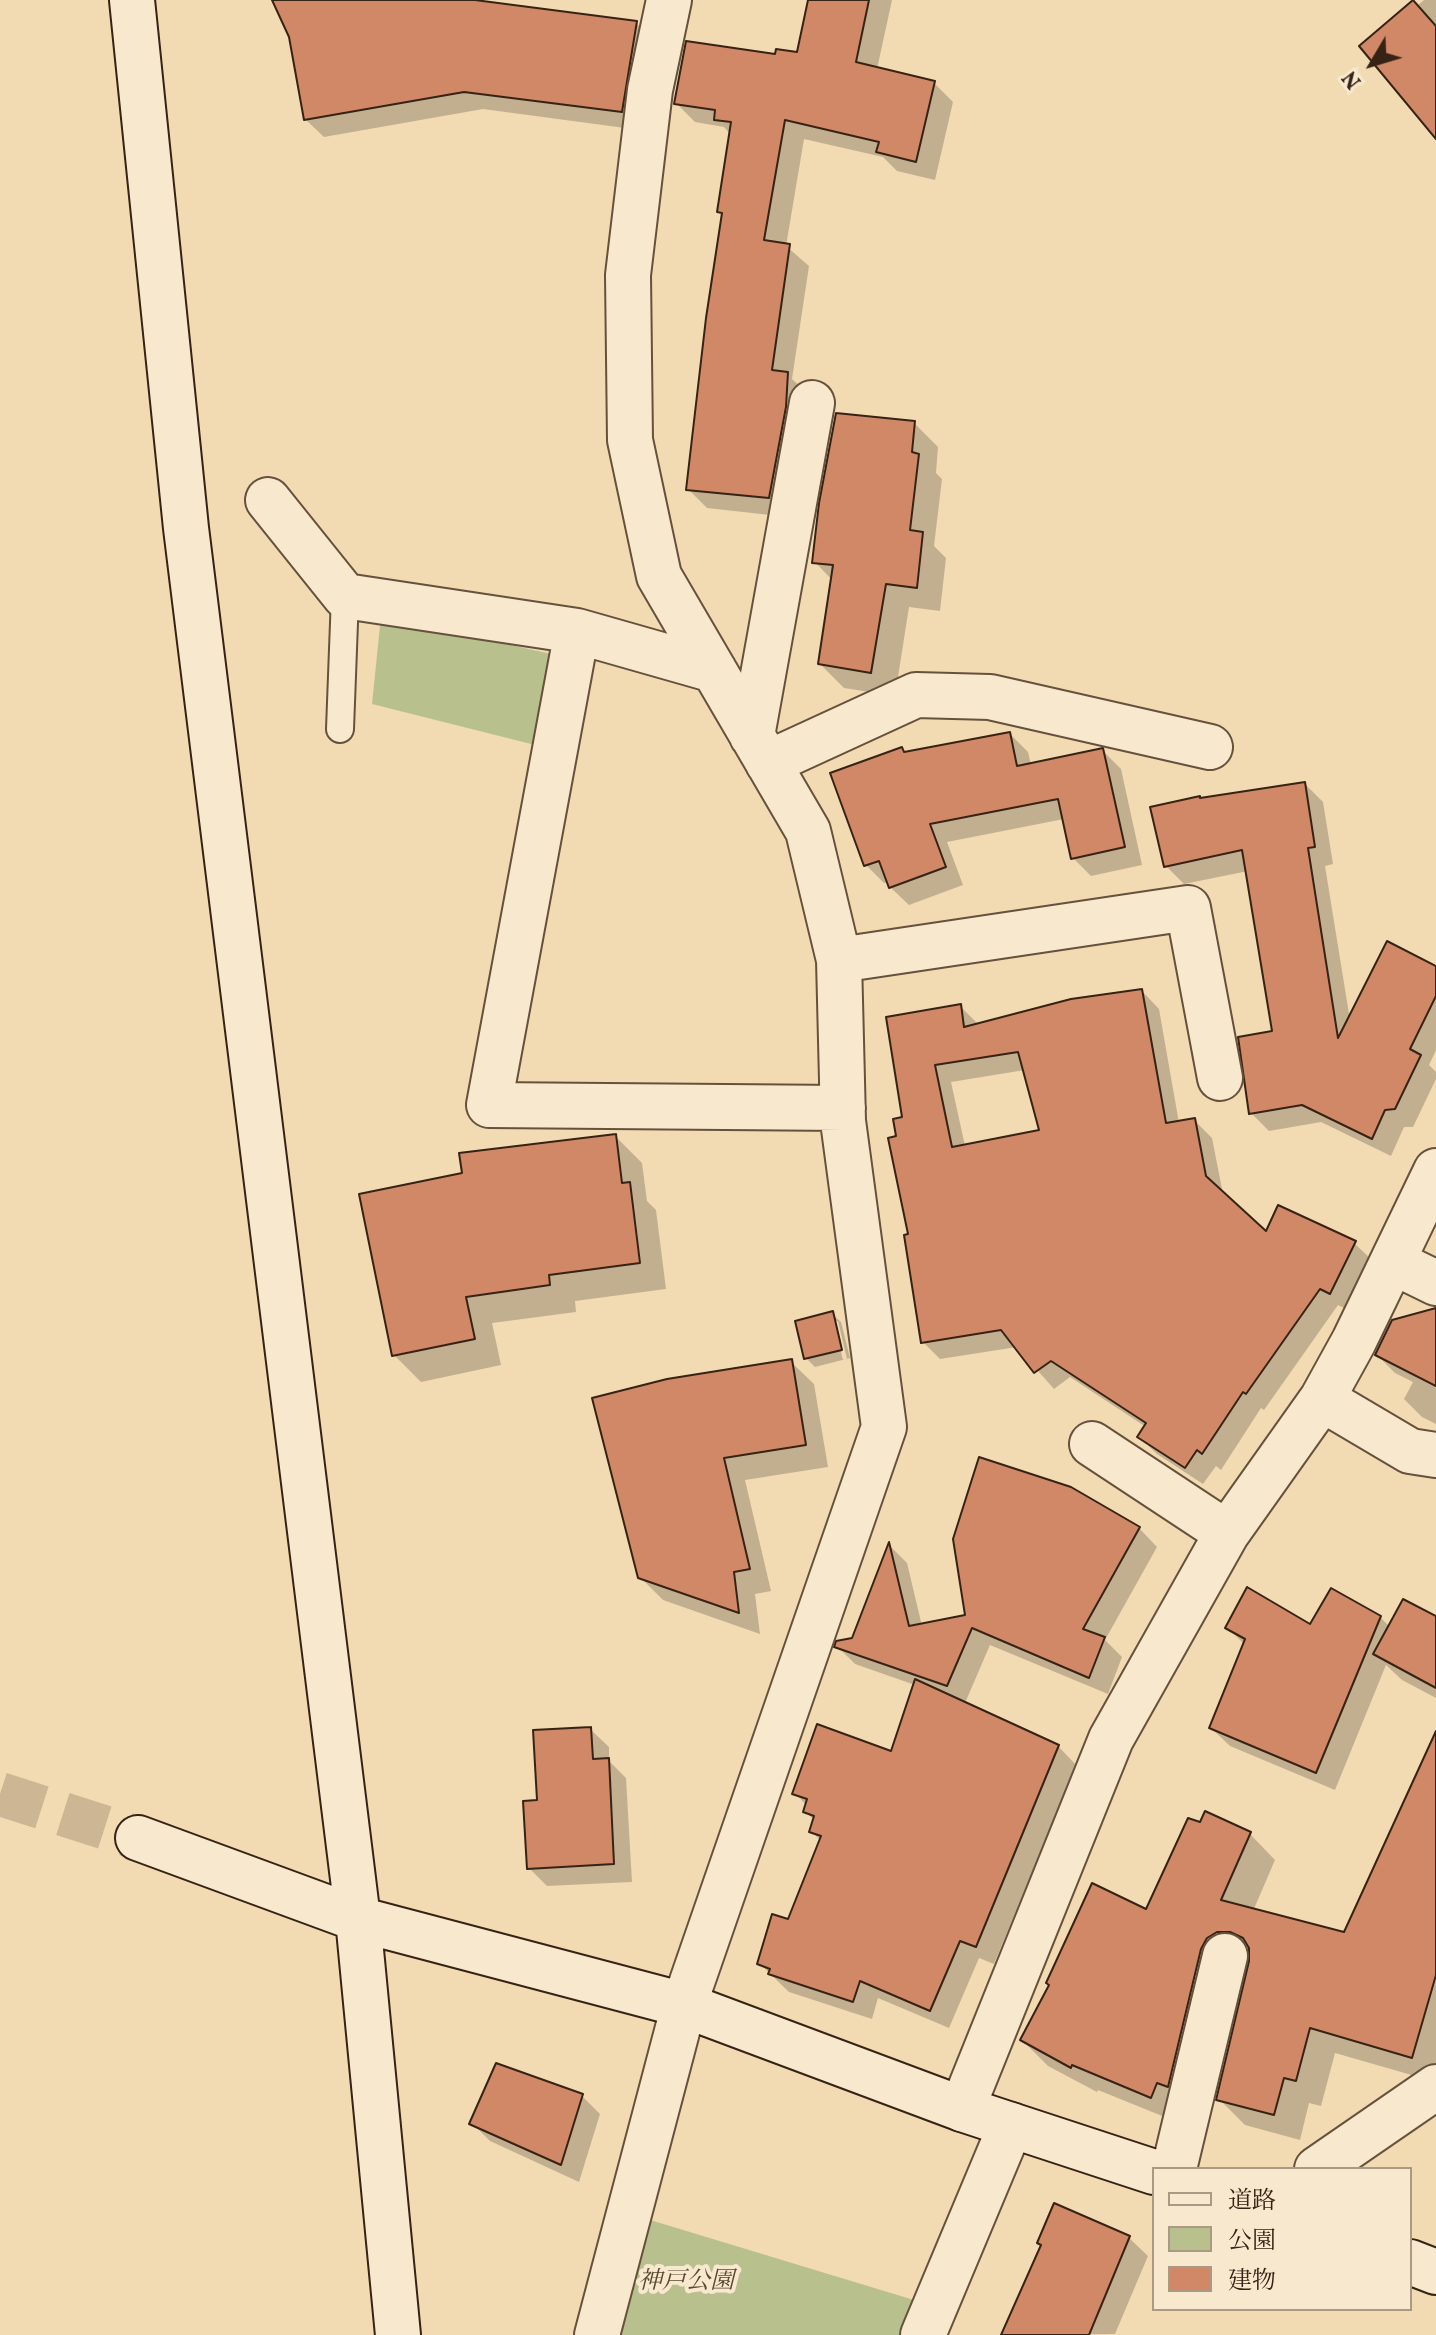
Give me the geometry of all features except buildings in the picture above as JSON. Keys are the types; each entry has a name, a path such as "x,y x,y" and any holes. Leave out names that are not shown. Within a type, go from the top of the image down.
{"street":[{"path":"132,0 188,544 358,1919 398,2335"},
{"path":"597,2335 684,2005 884,1427 843,1108 839,960 808,831 659,576 630,440 628,275 650,90 669,0"},
{"path":"760,750 812,403"},
{"path":"268,500 345,596 577,631 714,670"},
{"path":"577,631 489,1105 843,1108"},
{"path":"760,750 916,695 990,697 1210,747"},
{"path":"839,960 1188,908 1220,1078"},
{"path":"962,2109 1111,1739 1227,1533 1322,1399 1436,1171"},
{"path":"1393,1262 1436,1283"},
{"path":"1322,1399 1410,1451 1436,1455"},
{"path":"1092,1444 1227,1533"},
{"path":"138,1838 358,1919 684,2005 962,2109 1152,2171"},
{"path":"1174,2167 1225,1956"},
{"path":"1320,2167 1436,2087"},
{"path":"923,2335 1011,2125"},
{"path":"1412,2263 1436,2272"}],"lane":[{"path":"340,729 345,596"}],"green space":[{"path":"381,616 578,660 555,750 372,704"},
{"name":"神戸公園","path":"647,2219 914,2300 901,2335 620,2335"}],"tunnel":[{"path":"0,1794 138,1838"}]}
